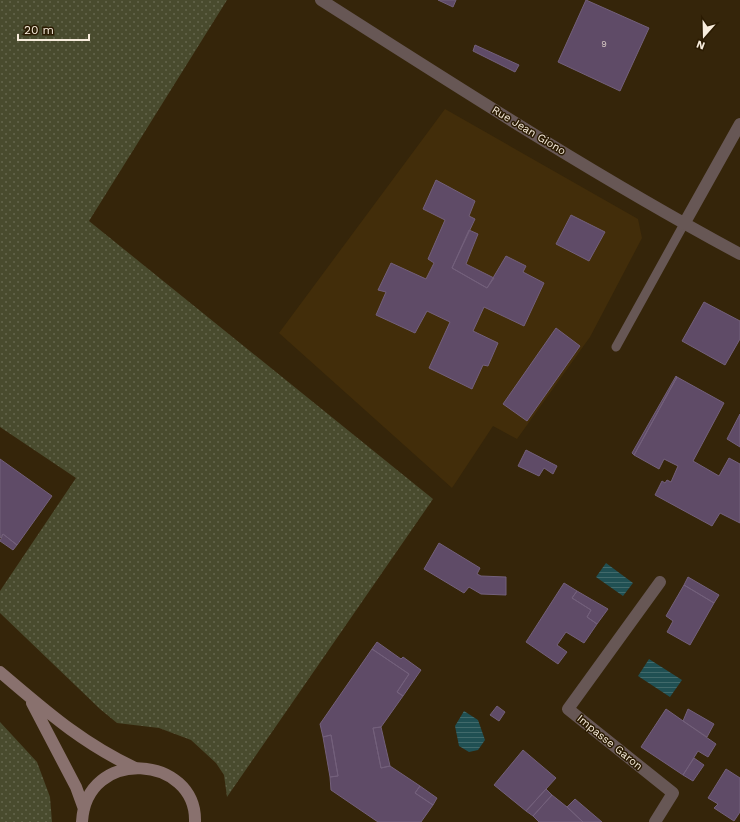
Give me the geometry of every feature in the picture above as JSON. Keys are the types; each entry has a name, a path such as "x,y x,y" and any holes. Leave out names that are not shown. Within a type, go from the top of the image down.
{"main road":[{"path":"0,672 29,698 83,739 108,755 135,768"},
{"path":"29,698 76,787 84,809"},
{"path":"82,822 84,809 89,796 97,785 108,776 121,770 135,768 156,771 175,781 185,792 192,805 195,822"}],"street":[{"name":"Rue Jean Giono","path":"321,0 467,93 684,224 740,254"},
{"path":"684,224 740,124"},
{"name":"Impasse Garon","path":"655,822 673,793 568,709 660,582"}],"lane":[{"path":"616,347 684,224"}],"shaded area":[{"path":"445,109 638,219 642,238 590,337 517,439 493,426 452,488 279,333"}],"green space":[{"path":"0,0 227,0 89,221 433,499 227,797 224,775 216,763 191,740 159,728 117,723 100,709 0,613 0,591 76,478 0,427"},
{"path":"0,722 37,762 50,797 52,822 0,822"}],"water":[{"path":"606,563 633,583 623,596 596,577"},
{"path":"649,659 682,680 670,697 638,676"},
{"path":"464,711 478,720 485,740 478,750 469,752 459,746 455,726"}],"building":[{"path":"438,0 456,0 453,7"},
{"path":"586,0 649,28 620,91 558,62"},
{"path":"475,45 519,65 515,72 473,51"},
{"path":"436,180 475,201 469,216 475,219 452,268 487,288 506,256 526,266 523,272 544,283 524,326 484,307 473,331 498,343 488,366 483,365 472,389 429,368 450,322 427,311 415,333 376,315 386,292 378,290 391,263 426,279 434,263 428,259 445,220 423,209"},
{"path":"571,215 605,232 589,261 556,244"},
{"path":"469,230 478,234 466,264 494,278 487,288 452,268"},
{"path":"704,302 740,321 740,339 725,365 682,341"},
{"path":"556,328 580,346 527,421 503,404"},
{"path":"676,376 677,377 634,455 632,453"},
{"path":"677,377 724,403 693,461 719,476 729,458 740,464 740,523 720,513 712,526 655,495 662,481 665,483 667,480 671,482 678,466 664,459 659,469 634,455"},
{"path":"740,414 740,447 727,439"},
{"path":"526,450 557,466 553,474 544,468 539,476 518,466"},
{"path":"0,459 52,496 17,545 3,534 0,538"},
{"path":"3,534 17,545 13,550 0,541"},
{"path":"439,543 480,568 477,574 481,576 506,577 506,595 481,594 469,587 464,593 424,569"},
{"path":"688,577 719,595 714,603 684,585"},
{"path":"564,583 577,591 572,598 591,610 587,617 597,624 584,643 566,632 557,645 567,652 558,664 526,642"},
{"path":"684,585 714,603 690,645 667,632 673,621 666,616"},
{"path":"577,591 608,609 597,624 587,617 591,610 572,598"},
{"path":"377,642 401,659 403,657 421,670 403,696 397,692 409,674 372,649"},
{"path":"372,649 409,674 397,692 403,696 381,727 373,728 381,768 390,766 420,786 415,793 433,805 421,822 378,822 331,790 330,777 338,776 331,735 323,737 320,724"},
{"path":"497,706 505,712 499,721 490,715"},
{"path":"666,709 716,744 708,757 698,751 683,775 641,747"},
{"path":"688,709 714,724 707,737 683,721"},
{"path":"381,727 390,766 381,768 373,728"},
{"path":"331,735 338,776 330,777 323,737"},
{"path":"523,750 556,778 526,811 494,785"},
{"path":"694,758 704,765 693,781 683,775"},
{"path":"726,769 740,778 740,812 734,821 714,808 718,804 708,798"},
{"path":"420,786 437,798 433,805 415,793"},
{"path":"546,789 552,795 533,816 526,811"},
{"path":"552,795 583,822 539,822 533,816"},
{"path":"575,799 602,822 583,822 567,807"}]}
